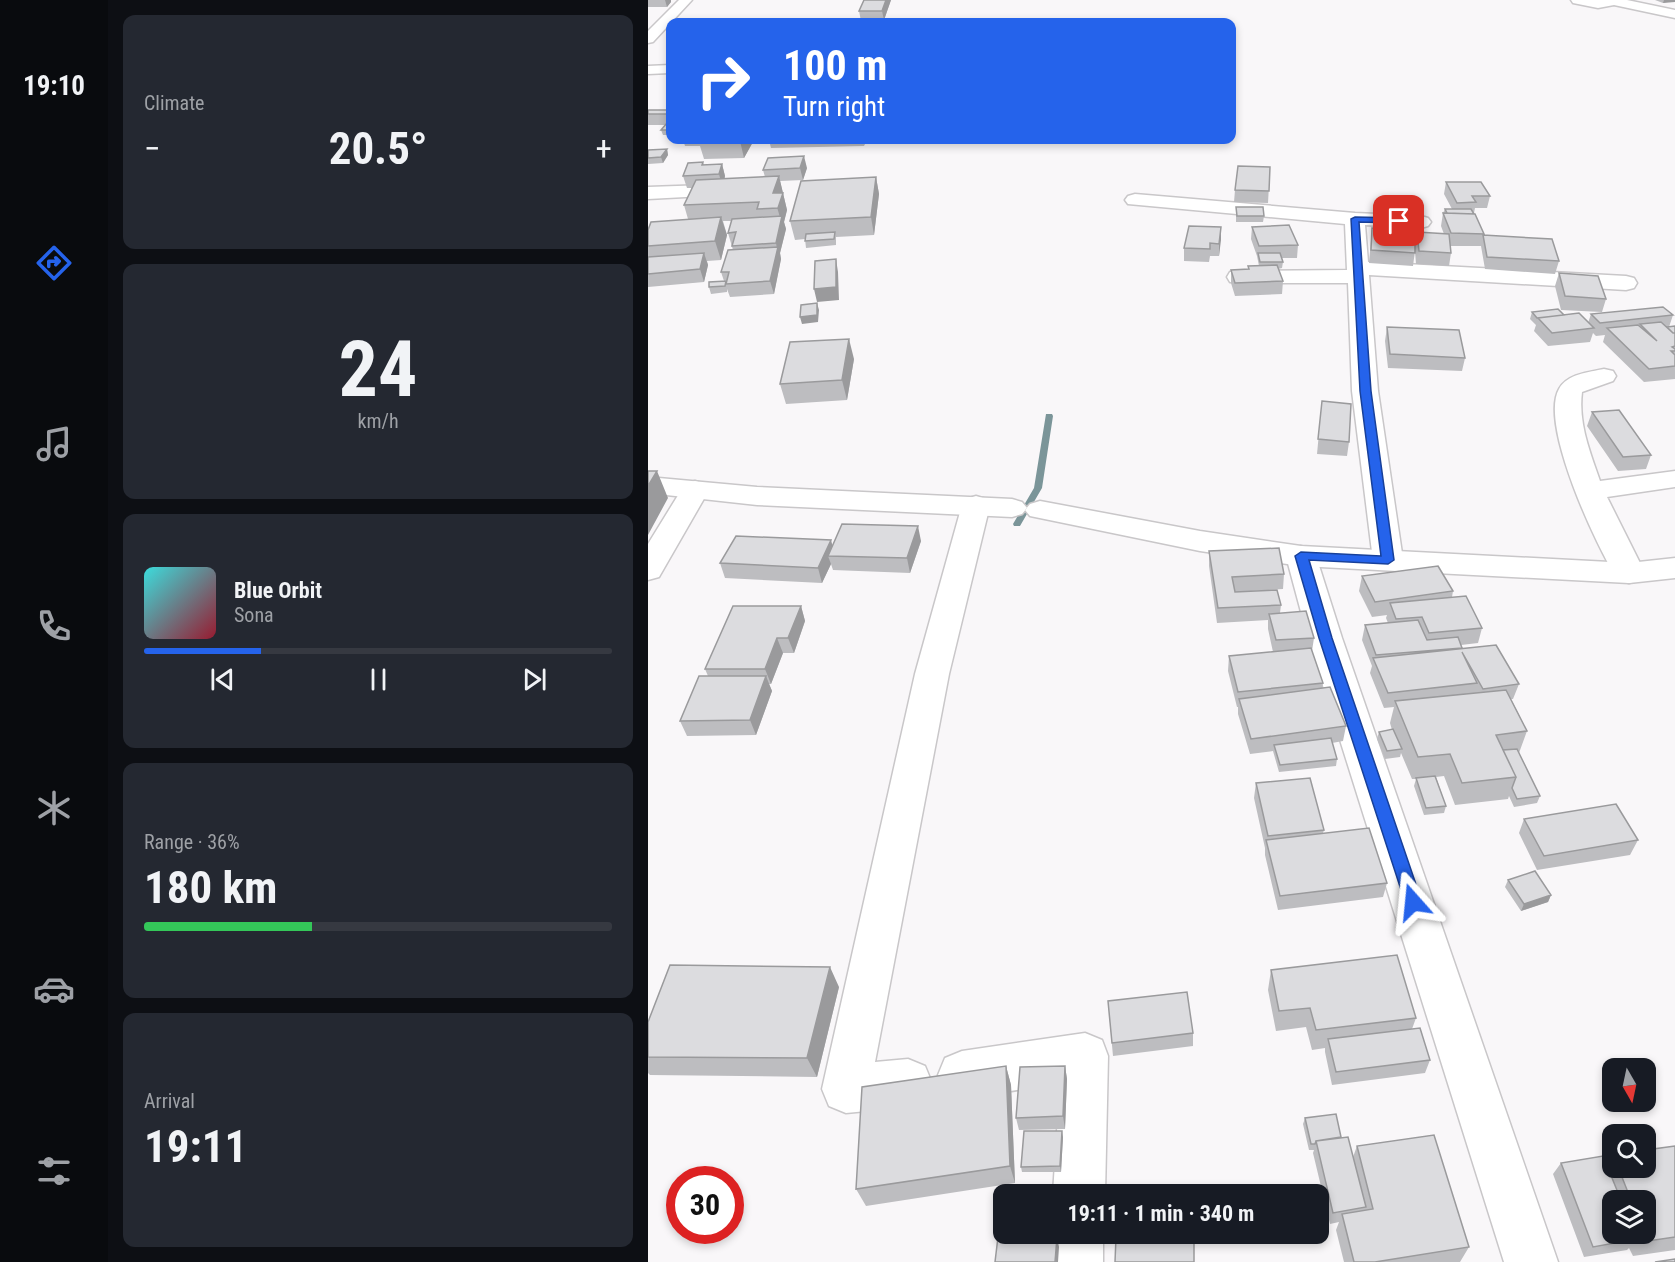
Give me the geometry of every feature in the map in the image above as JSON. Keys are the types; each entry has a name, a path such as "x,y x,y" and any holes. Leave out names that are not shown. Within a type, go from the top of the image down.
{"street":[{"path":"668,18 686,0"},
{"path":"1577,0 1609,2 1675,14"},
{"path":"648,39 666,21"},
{"path":"648,70 666,69"},
{"path":"648,194 755,190"},
{"path":"1135,200 1355,219 1421,222"},
{"path":"1355,219 1365,391 1388,560"},
{"path":"1232,277 1358,273 1626,283"},
{"path":"1604,376 1574,386 1569,399 1567,418 1590,492 1629,573"},
{"path":"1590,492 1675,479"},
{"path":"648,485 757,496 1010,508 1301,556 1629,573 1675,568"},
{"path":"648,570 695,490"},
{"path":"1010,508 932,674 846,1089 903,1084 1085,1056 1079,1184"},
{"path":"1301,556 1325,638 1531,1262"},
{"path":"1076,1262 1077,1244"}],"building":[{"path":"864,0 886,0 882,11 859,11"},
{"path":"648,110 666,110 666,114 648,114"},
{"path":"667,149 661,157 648,158 648,150"},
{"path":"804,156 800,168 763,170 768,158"},
{"path":"703,162 702,165 722,164 719,174 683,176 688,163"},
{"path":"1238,166 1270,167 1269,191 1235,190"},
{"path":"779,176 773,193 783,193 778,208 757,209 759,202 684,205 696,180"},
{"path":"876,177 871,217 790,221 801,181"},
{"path":"1446,182 1481,182 1490,196 1472,196 1476,202 1457,203"},
{"path":"1236,207 1263,207 1264,216 1237,216"},
{"path":"1445,209 1471,209 1474,214 1447,213"},
{"path":"1443,213 1475,214 1484,234 1451,233"},
{"path":"782,216 776,243 732,246 736,232 728,233 732,219"},
{"path":"721,217 715,241 648,246 648,230 651,222"},
{"path":"1289,225 1298,245 1259,246 1252,227"},
{"path":"1189,226 1221,227 1219,244 1210,243 1210,249 1184,248"},
{"path":"1372,228 1415,231 1415,253 1371,250"},
{"path":"835,232 834,239 805,241 806,234"},
{"path":"1417,232 1449,234 1451,253 1419,251"},
{"path":"1483,235 1552,239 1559,261 1487,257"},
{"path":"778,247 770,281 726,284 729,272 721,272 728,250"},
{"path":"704,253 700,269 648,274 648,257"},
{"path":"1258,253 1280,253 1283,262 1260,262"},
{"path":"836,259 836,287 814,289 815,261"},
{"path":"1277,265 1283,281 1235,283 1231,270 1249,269 1248,266"},
{"path":"1559,273 1598,276 1606,299 1565,296"},
{"path":"726,281 725,286 709,287 709,282"},
{"path":"817,303 817,315 800,317 801,305"},
{"path":"1663,307 1673,315 1600,323 1591,314"},
{"path":"1558,309 1564,315 1537,318 1532,312"},
{"path":"1579,313 1594,328 1552,333 1538,318"},
{"path":"1661,322 1675,333 1675,346 1672,347 1675,351 1671,351 1675,355 1675,366 1649,369 1607,328 1638,325 1657,341 1640,324"},
{"path":"1675,326 1675,333 1667,327"},
{"path":"1387,327 1459,330 1465,358 1390,354"},
{"path":"849,339 842,380 780,384 790,342"},
{"path":"1322,401 1351,404 1349,442 1318,439"},
{"path":"1619,410 1651,455 1623,457 1592,412"},
{"path":"648,471 657,471 648,486"},
{"path":"842,524 918,526 907,558 828,556"},
{"path":"736,536 831,540 818,568 720,563"},
{"path":"1279,548 1284,574 1232,577 1235,592 1277,590 1281,605 1218,608 1209,551"},
{"path":"1438,566 1453,591 1375,602 1362,576"},
{"path":"1466,596 1482,628 1429,633 1422,617 1396,619 1390,603"},
{"path":"733,606 801,606 788,638 777,638 765,669 705,669"},
{"path":"1306,611 1314,638 1276,640 1269,614"},
{"path":"1418,620 1427,640 1458,637 1462,648 1376,655 1365,625"},
{"path":"1496,645 1519,684 1483,689 1462,652 1477,683 1388,693 1373,658"},
{"path":"1311,648 1323,683 1238,692 1229,656"},
{"path":"699,676 766,676 750,720 680,721"},
{"path":"1330,687 1346,726 1251,739 1239,699"},
{"path":"1506,690 1527,731 1496,735 1516,777 1462,783 1450,754 1418,757 1395,701"},
{"path":"1393,729 1402,749 1387,751 1379,732"},
{"path":"1331,738 1337,759 1280,765 1274,745"},
{"path":"1517,749 1540,796 1517,799 1512,788 1516,777 1503,750"},
{"path":"1435,776 1446,806 1426,808 1416,778"},
{"path":"1310,778 1324,830 1268,836 1256,783"},
{"path":"1616,804 1638,840 1544,856 1524,819"},
{"path":"1369,828 1387,883 1280,896 1266,840"},
{"path":"1535,871 1551,895 1524,904 1508,880"},
{"path":"1397,955 1416,1018 1316,1030 1310,1008 1279,1011 1271,970"},
{"path":"670,965 830,967 807,1058 648,1057 648,1022"},
{"path":"1187,992 1193,1033 1112,1043 1108,1001"},
{"path":"1420,1028 1430,1060 1336,1072 1328,1039"},
{"path":"1006,1066 1010,1166 856,1189 862,1087"},
{"path":"1065,1066 1063,1116 1016,1118 1020,1067"},
{"path":"1336,1114 1341,1137 1311,1144 1305,1118"},
{"path":"1024,1131 1062,1131 1060,1166 1021,1167"},
{"path":"1434,1135 1469,1247 1375,1262 1354,1262 1342,1214 1373,1209 1357,1146"},
{"path":"1348,1137 1366,1207 1333,1213 1329,1184 1326,1184 1316,1141"},
{"path":"1675,1146 1675,1237 1656,1240 1656,1190 1627,1190 1622,1178 1656,1178 1656,1149"},
{"path":"1602,1156 1602,1178 1612,1178 1617,1190 1602,1190 1602,1244 1610,1244 1593,1247 1561,1163"},
{"path":"997,1244 1056,1244 1055,1262 995,1262"},
{"path":"1116,1244 1194,1244 1194,1262 1115,1262"},
{"path":"1675,1259 1675,1262 1655,1262"}],"waterway":[{"path":"1017,524 1038,488 1049,416"}],"route":[{"path":"1399,221 1355,219 1365,391 1388,560 1301,556 1325,638 1413,902"}]}
